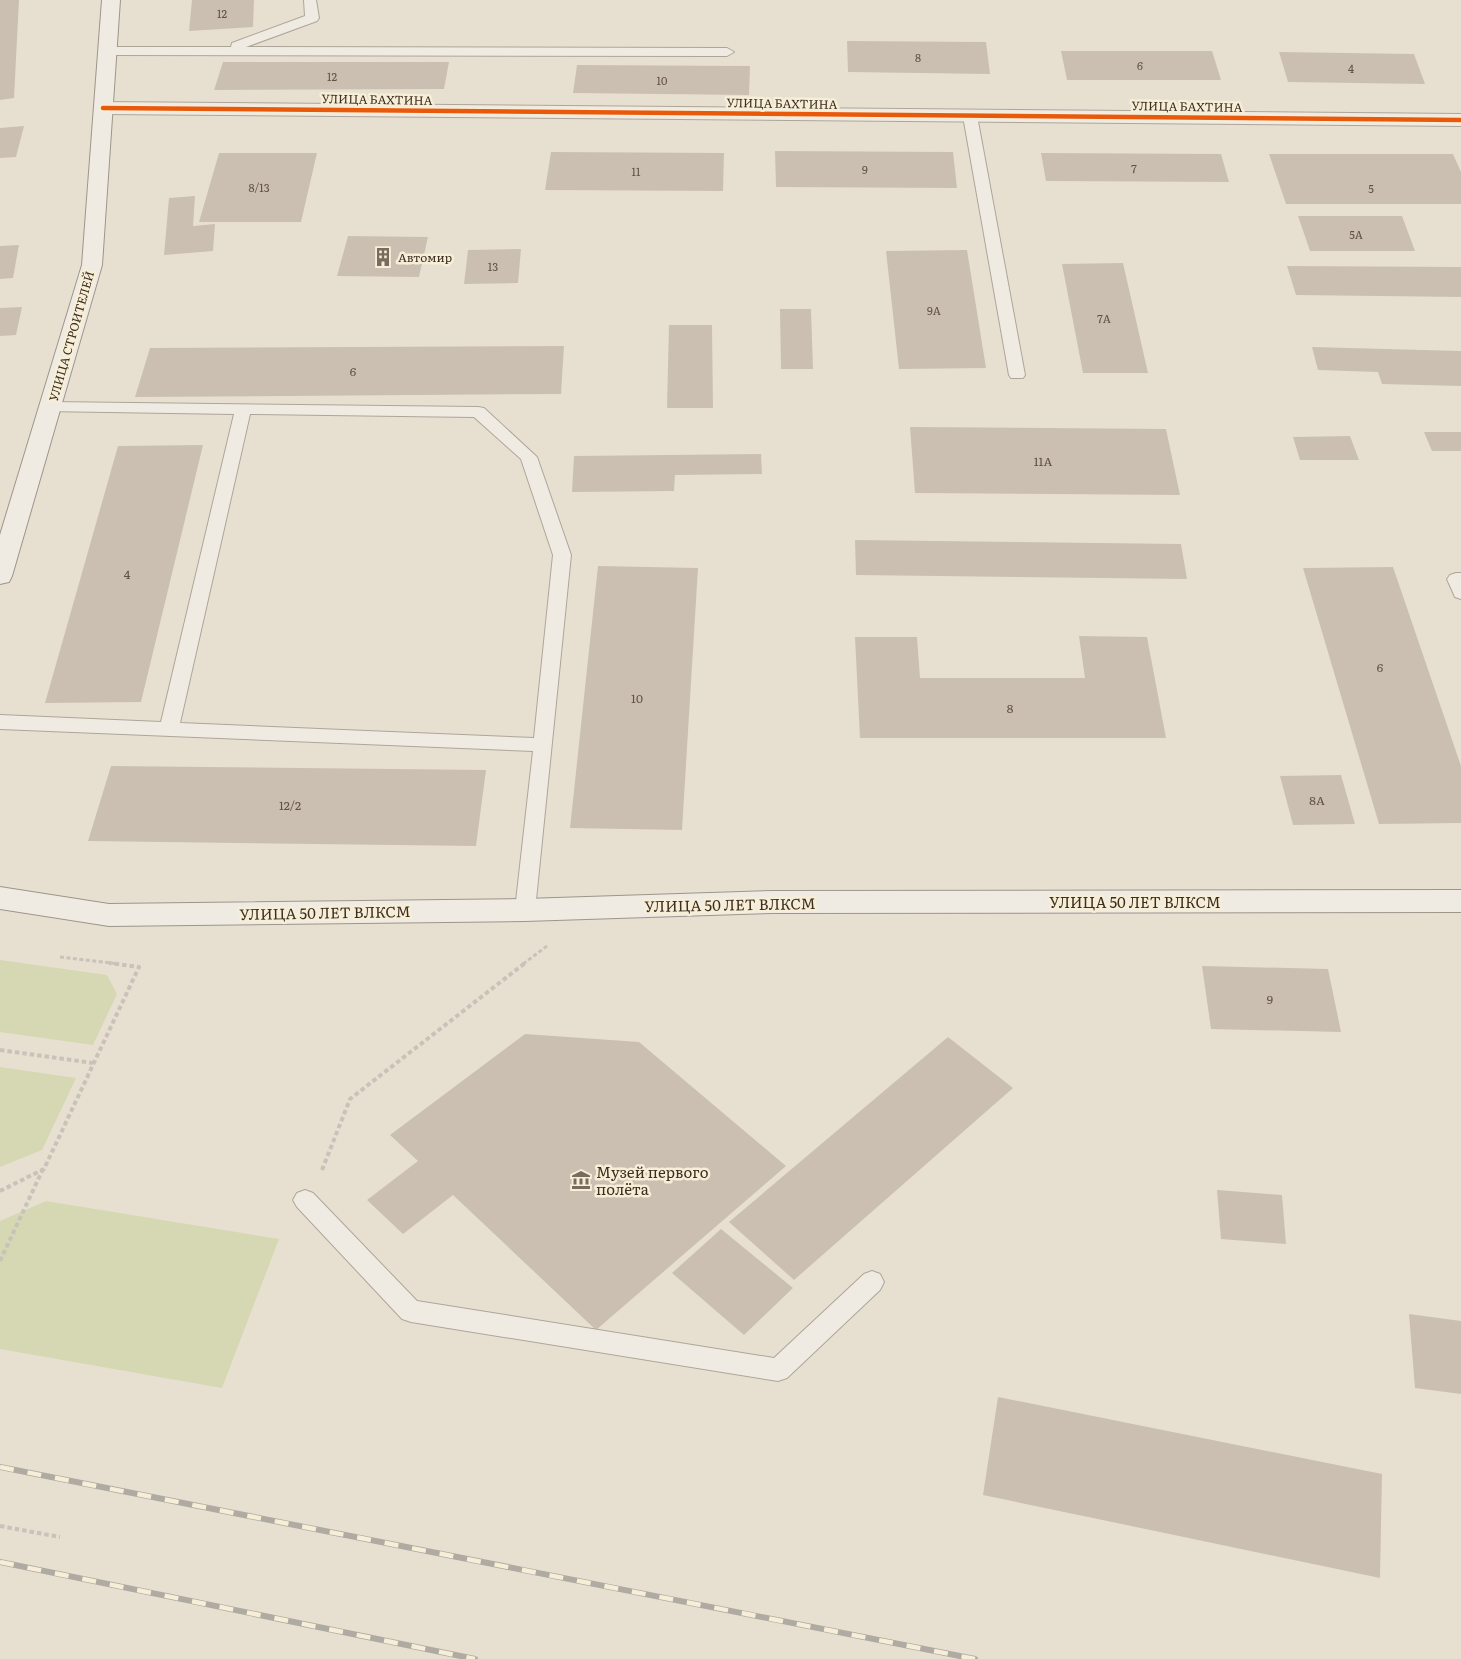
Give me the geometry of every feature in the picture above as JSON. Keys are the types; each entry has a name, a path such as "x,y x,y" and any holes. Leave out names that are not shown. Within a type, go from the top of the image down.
{"main road":[{"name":"УЛИЦА СТРОИТЕЛЕЙ","path":"0,576 92,266 111,0"},
{"name":"УЛИЦА БАХТИНА","path":"103,108 1461,120"},
{"name":"УЛИЦА 50 ЛЕТ ВЛКСМ","path":"0,898 78,909 109,916 525,910 773,902 1461,901"}],"lane":[{"path":"224,51 312,18 310,0"},
{"path":"107,50 727,52"},
{"path":"970,116 1017,375"},
{"path":"50,407 478,412 529,457 562,555 525,910"},
{"path":"169,729 243,409"},
{"path":"1461,579 1456,579 1461,593"},
{"path":"0,722 543,745"},
{"path":"307,1202 411,1311 778,1370 872,1282"}],"path":[{"path":"307,1202 350,1099 547,945"},
{"path":"0,1261 138,967 60,956"},
{"path":"0,1050 93,1063"},
{"path":"0,1191 44,1169"},
{"path":"0,1526 60,1537"}],"green space":[{"path":"0,960 107,975 117,994 93,1045 0,1032"},
{"path":"0,1067 76,1078 42,1150 0,1167"},
{"path":"46,1201 279,1239 222,1388 0,1349 0,1221"}],"building":[{"path":"0,0 19,0 14,98 0,100"},
{"path":"192,0 254,0 253,27 189,31"},
{"path":"847,41 986,42 990,74 848,72"},
{"path":"1061,51 1212,51 1221,80 1067,80"},
{"path":"1279,52 1414,54 1425,84 1288,82"},
{"path":"223,62 449,62 444,89 214,90"},
{"path":"577,65 750,66 749,95 573,93"},
{"path":"24,126 16,157 0,158 0,128"},
{"path":"775,151 953,152 957,188 776,187"},
{"path":"551,152 724,153 723,191 545,190"},
{"path":"219,153 317,153 301,222 199,222"},
{"path":"1041,153 1221,154 1229,182 1046,181"},
{"path":"1269,154 1453,154 1461,172 1461,204 1286,204"},
{"path":"195,196 193,226 215,224 213,251 164,255 169,198"},
{"path":"1298,216 1402,216 1415,251 1310,251"},
{"name":"Автомир","path":"348,236 428,237 419,277 337,276"},
{"path":"19,245 13,278 0,279 0,246"},
{"path":"521,249 518,283 464,284 468,250"},
{"path":"967,250 986,368 899,369 886,251"},
{"path":"1123,263 1148,373 1083,373 1062,264"},
{"path":"1287,266 1461,267 1461,297 1296,295"},
{"path":"22,307 16,335 0,336 0,308"},
{"path":"780,309 811,309 813,369 781,369"},
{"path":"669,325 712,325 713,408 667,408"},
{"path":"564,346 561,394 135,397 150,348"},
{"path":"1312,347 1461,351 1461,386 1382,384 1378,372 1318,370"},
{"path":"910,427 1166,429 1180,495 915,493"},
{"path":"1424,432 1461,432 1461,451 1432,451"},
{"path":"1350,436 1359,460 1300,460 1293,437"},
{"path":"203,445 141,702 45,703 118,446"},
{"path":"761,454 762,474 675,475 674,491 572,492 574,456"},
{"path":"855,540 1181,544 1187,579 856,575"},
{"path":"598,566 698,568 682,830 570,828"},
{"path":"1393,567 1461,766 1461,823 1379,824 1303,568"},
{"path":"1079,636 1147,637 1166,738 860,738 855,637 917,637 920,678 1085,678"},
{"path":"111,766 486,770 476,846 88,841"},
{"path":"1341,775 1355,824 1293,825 1280,776"},
{"path":"1202,966 1328,969 1341,1032 1211,1029"},
{"name":"Музей первого полёта","path":"525,1034 639,1042 786,1166 596,1330 453,1195 403,1234 367,1200 418,1161 390,1135"},
{"path":"948,1037 1013,1088 794,1280 729,1222"},
{"path":"1217,1190 1282,1195 1286,1244 1221,1239"},
{"path":"721,1229 793,1288 744,1335 672,1273"},
{"path":"1409,1314 1461,1321 1461,1394 1415,1388"},
{"path":"998,1397 1382,1474 1380,1578 983,1495"}],"railway":[{"path":"0,1467 975,1659"},
{"path":"0,1562 475,1659"}],"cycle path":[{"path":"103,108 1461,120"}],"place":[{"name":"Автомир","path":"383,257"},
{"name":"Музей первого полёта","path":"581,1180"}]}
